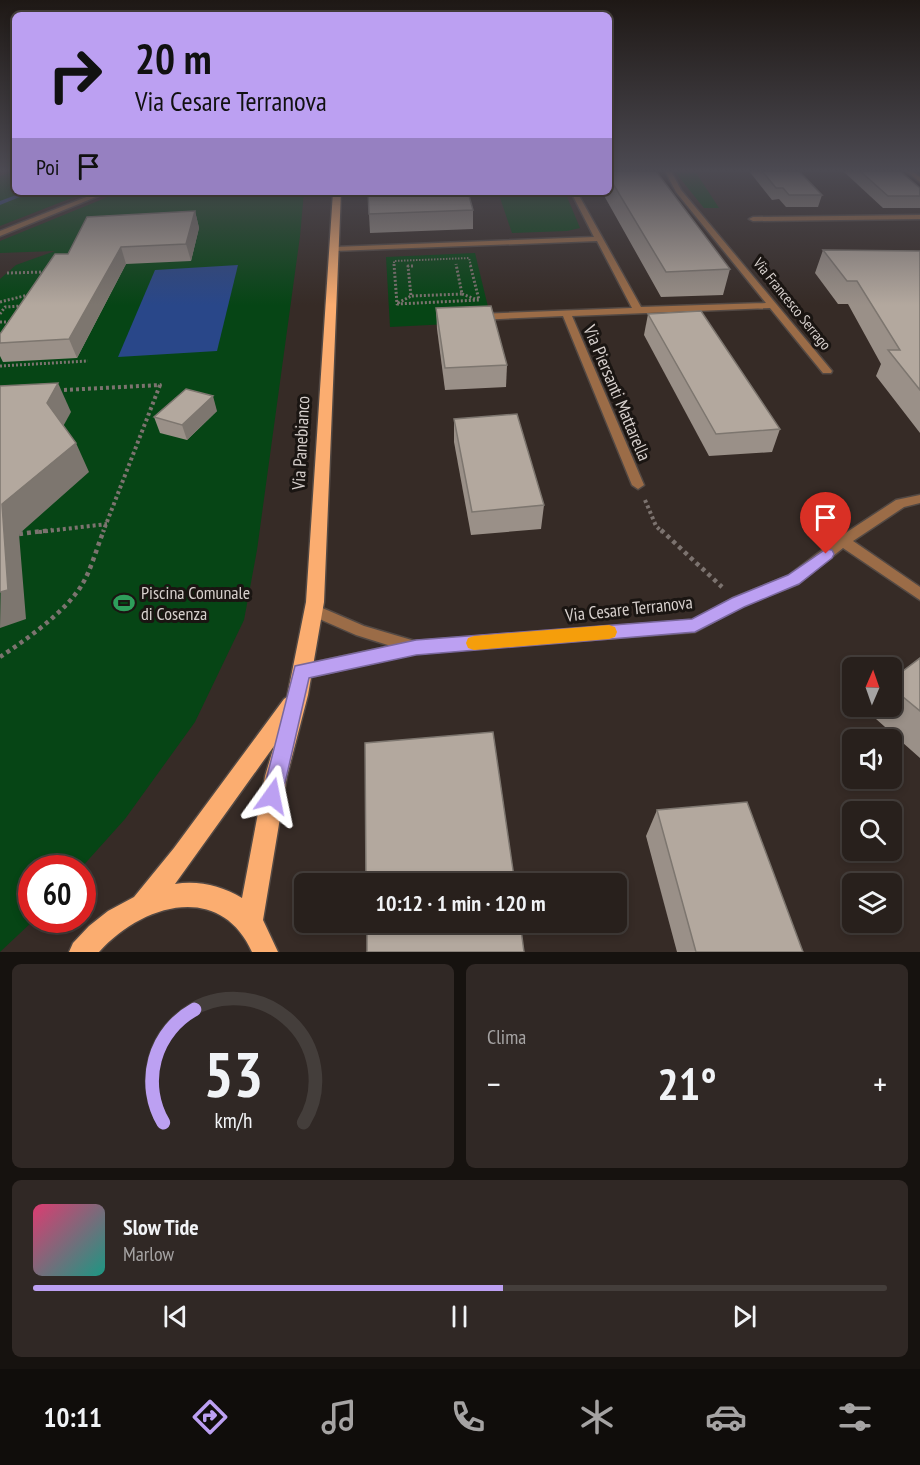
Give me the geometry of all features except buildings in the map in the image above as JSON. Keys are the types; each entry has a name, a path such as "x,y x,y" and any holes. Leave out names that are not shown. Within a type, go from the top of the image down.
{"main road":[{"name":"Via Panebianco","path":"250,922 276,776 298,695 314,610 336,215"},
{"name":"Via Panebianco","path":"143,904 182,856 298,695"},
{"path":"82,952 113,922 143,904 174,895 203,895 228,904 250,922 265,952"}],"street":[{"path":"0,234 46,215"},
{"path":"585,215 638,310"},
{"name":"Via Francesco Serrago","path":"699,215 827,371"},
{"path":"753,219 920,217"},
{"path":"334,249 597,239"},
{"path":"473,317 774,305"},
{"name":"Via Piersanti Mattarella","path":"566,313 638,485"},
{"name":"Via Cesare Terranova","path":"302,672 416,647 695,626 738,602 793,580 900,503 920,499"},
{"path":"843,542 920,594"},
{"name":"Via Cesare Terranova","path":"314,610 361,631 416,647"}],"path":[{"path":"397,304 394,261 469,258 479,300"},
{"path":"456,264 462,294"},
{"path":"411,296 408,266 420,266"},
{"path":"7,273 53,272"},
{"path":"0,302 37,293"},
{"path":"397,304 411,296 462,294 479,300"},
{"path":"397,304 479,300"},
{"path":"0,314 6,307 28,306"},
{"path":"0,322 20,322"},
{"path":"0,366 88,361"},
{"path":"0,657 47,623 83,583 160,385 64,390"},
{"path":"638,485 656,526 738,602"},
{"path":"19,534 107,524"}],"green space":[{"path":"0,215 27,215 0,226"},
{"name":"Piscina Comunale di Cosenza","path":"63,215 302,215 257,550 244,620 195,722 125,819 93,855 18,855 18,933 20,933 0,952 0,279 16,265 55,251 0,253 0,241"},
{"path":"506,215 575,215 580,228 567,231 512,233"},
{"path":"475,253 489,311 449,324 390,327 386,257"}],"water":[{"path":"238,265 217,351 118,357 155,270"}],"slow traffic":[{"path":"474,643 609,632"}],"place":[{"name":"Piscina Comunale di Cosenza","path":"124,603"}],"route":[{"path":"272,796 302,672 416,647 695,626 738,602 793,580 826,554"}]}
